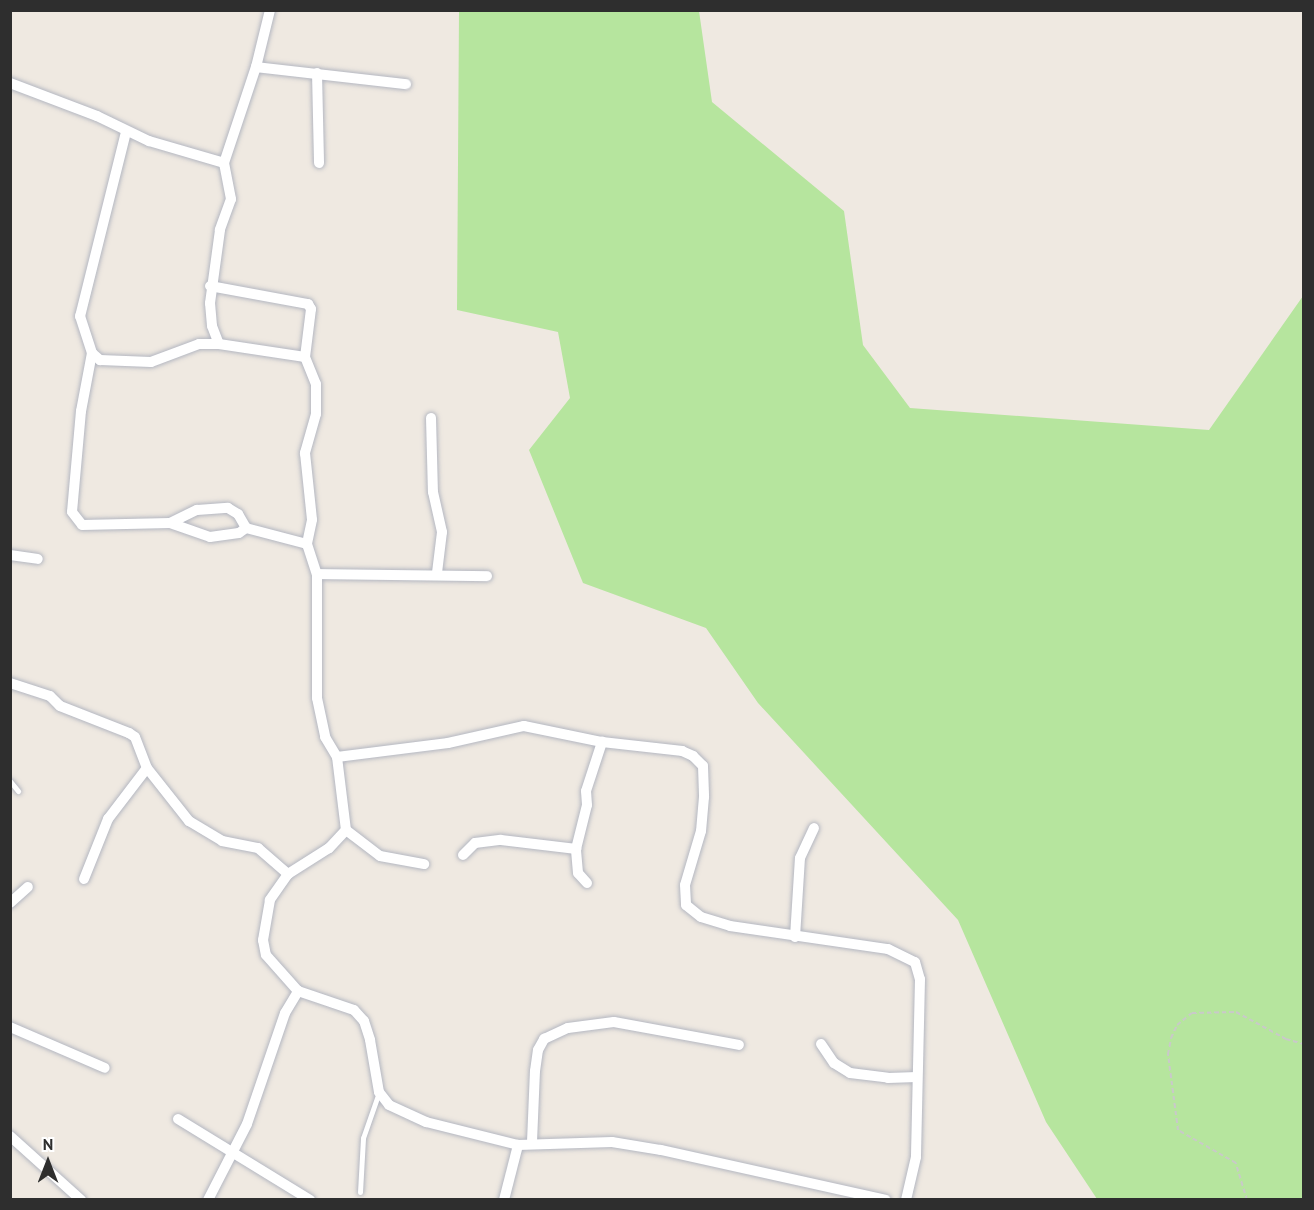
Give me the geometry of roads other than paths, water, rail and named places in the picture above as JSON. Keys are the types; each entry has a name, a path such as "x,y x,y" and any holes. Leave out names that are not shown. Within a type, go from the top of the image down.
{"street":[{"path":"219,344 212,326 210,286 220,230 231,199 224,164 256,68 270,10"},
{"path":"256,68 406,84"},
{"path":"317,73 319,163"},
{"path":"10,82 97,116 126,132 224,164"},
{"path":"126,132 84,289 80,316 92,353 81,411 72,512 82,525 170,523 210,537 239,533 246,528"},
{"path":"210,286 308,304 305,357 316,384 316,414 305,453 312,520 307,544 317,574 317,698 326,737 337,757 346,831 380,856 424,864"},
{"path":"92,353 100,360 152,362 199,345 219,344 305,357"},
{"path":"431,418 433,492 442,532 437,573"},
{"path":"170,523 197,510 220,507 238,514 246,528 307,544"},
{"path":"10,555 38,559"},
{"path":"317,574 437,573 487,576"},
{"path":"10,683 50,696 60,706 135,737 147,768 189,821 222,841 258,848 288,874"},
{"path":"337,757 429,746 524,726 602,742 682,751 703,766 701,831 685,885 686,905 701,917 730,926 888,949 915,962 920,979 916,1157 906,1200"},
{"path":"587,883 578,873 576,849 587,806 586,791 602,742"},
{"path":"84,879 108,819 147,768"},
{"path":"795,937 800,858 814,828"},
{"path":"346,831 329,848 288,874 266,912 263,940 266,955 297,991 330,999 354,1010 364,1021 379,1092 389,1105 426,1122 518,1145 532,1142 612,1142 661,1150 886,1200"},
{"path":"463,855 475,843 501,840 576,849"},
{"path":"10,903 28,887"},
{"path":"208,1200 247,1124 285,1013 297,991"},
{"path":"532,1142 535,1071 538,1050 544,1039 568,1028 614,1022 740,1045"},
{"path":"10,1027 105,1068"},
{"path":"821,1044 834,1063 850,1072 888,1078 917,1077"},
{"path":"178,1119 231,1155 310,1200"},
{"path":"10,1136 81,1200"},
{"path":"504,1200 518,1145"}],"lane":[{"path":"10,781 18,791"},
{"path":"360,1192 363,1138 379,1092"}]}
